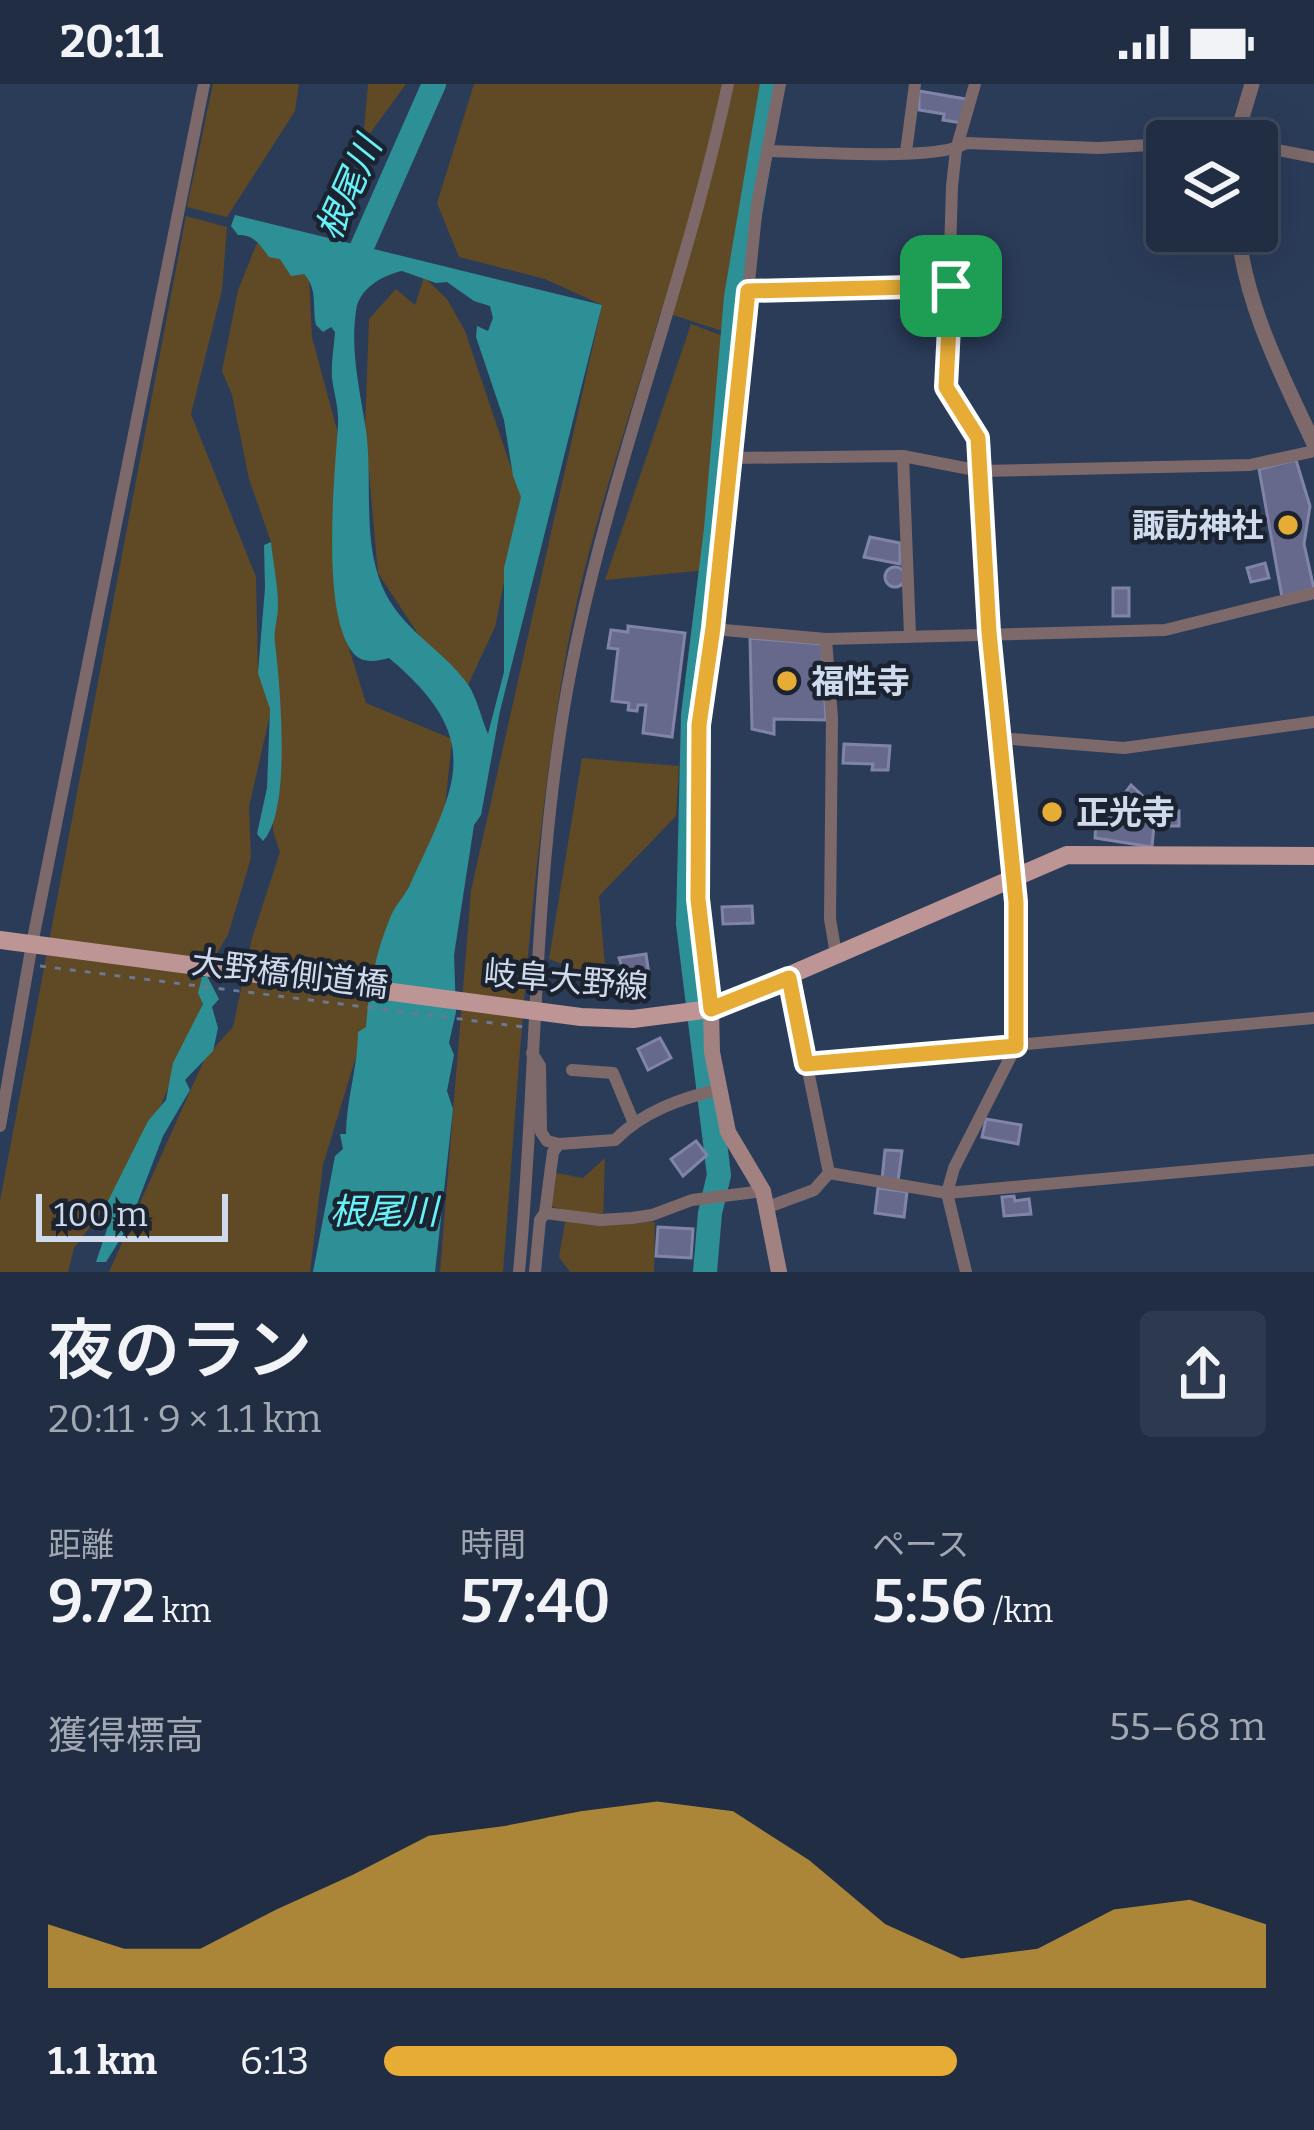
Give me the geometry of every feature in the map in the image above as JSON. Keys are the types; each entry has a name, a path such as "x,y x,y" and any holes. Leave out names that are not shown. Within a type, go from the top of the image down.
{"main road":[{"name":"岐阜大野線","path":"0,940 529,1015 633,1019 701,1011 789,978 1067,855 1314,856"},
{"path":"701,1011 712,1052 711,1092 766,1199 778,1272"}],"street":[{"path":"0,1126 42,945 204,84"},
{"path":"519,1272 529,1015 549,797 599,542 684,264 728,84"},
{"path":"701,1011 699,725 757,205 780,84"},
{"path":"905,152 915,84"},
{"path":"966,1272 947,1193 954,1168 1016,1046 1013,875 989,632 978,438 946,387 956,150 975,84"},
{"path":"1241,120 1252,84"},
{"path":"767,151 956,150 966,143 1146,145"},
{"path":"1278,150 1314,158"},
{"path":"730,458 903,456 980,471 1250,465 1314,447 1272,354 1250,292 1242,252"},
{"path":"748,291 951,286"},
{"path":"903,456 910,635"},
{"path":"713,628 826,639 1166,630 1314,593"},
{"path":"826,639 832,718 830,919 836,955"},
{"path":"999,738 1124,748 1314,722"},
{"path":"789,978 829,1173"},
{"path":"806,1064 1314,1018"},
{"path":"531,1052 540,1066 542,1132 547,1141 559,1144 616,1140 633,1121 711,1092"},
{"path":"572,1070 613,1073 633,1121"},
{"path":"535,1272 540,1220 553,1152 559,1144"},
{"path":"829,1173 947,1193 1314,1160"},
{"path":"545,1213 600,1220 632,1218 692,1200 766,1199 814,1190 829,1173"}],"path":[{"name":"大野橋側道橋","path":"43,966 529,1015"}],"shaded area":[{"path":"213,84 299,84 295,111 227,217 187,207"},
{"path":"368,84 406,84 363,143"},
{"path":"474,84 766,84 725,332 661,311 606,490 572,626 534,896 503,1272 440,1272 471,891 602,305 545,279 459,257 437,203"},
{"path":"186,216 227,227 222,290 191,414 256,577 258,673 271,542 249,479 232,395 222,371 238,290 257,243 309,278 312,337 337,430 338,613 366,703 452,739 445,808 358,1050 323,1165 310,1272 109,1272 205,1058 233,1027 252,938 280,852 273,831 271,710 249,807 251,858 228,935 202,977 203,1003 158,1113 105,1207 74,1248 68,1272 0,1272 0,1201"},
{"path":"424,277 447,299 465,331 521,497 495,627 468,685 424,643 378,573 365,428 369,319 396,289 415,305"},
{"path":"691,324 731,339 707,570 605,580"},
{"path":"582,758 679,766 676,816 599,896 605,966 581,971 549,959"},
{"path":"605,1158 603,1223 655,1222 654,1272 570,1272 559,1257 567,1211 550,1206 556,1173 583,1178"}],"water":[{"path":"235,215 602,305 500,711 481,815 474,825 454,955 456,1012 449,1043 454,1055 447,1091 453,1109 435,1272 313,1272 335,1156 343,1149 340,1134 346,1134 358,1032 366,1027 377,958 392,914 409,887 449,792 451,740 420,688 389,658 358,657 343,635 332,544 338,418 332,378 335,332 331,327 323,332 316,325 313,292 304,274 291,276 280,259 269,257 257,242 238,235 231,226","holes":["402,271 447,282 490,306 493,318 488,331 477,326 476,337 504,420 521,497 504,568 504,672 488,734 467,683 390,601 372,549 368,450 355,356 356,311 367,289 395,273"]},
{"path":"271,542 278,598 275,638 282,746 278,803 263,841 257,834 267,788 270,709 258,673 264,545"},
{"path":"207,976 219,999 212,1007 218,1028 213,1051 185,1080 190,1090 163,1136 129,1225 106,1262 96,1262 107,1229 105,1207 148,1121 166,1100 173,1063 203,1004 198,993 202,977"}],"building":[{"path":"919,91 966,99 962,123 919,110"},
{"name":"諏訪神社","path":"1296,460 1310,506 1304,544 1314,589 1282,597 1259,469"},
{"path":"870,537 900,543 900,564 864,557"},
{"path":"1265,563 1269,578 1251,582 1247,568"},
{"path":"895,567 905,577 895,587 885,577"},
{"path":"1113,588 1129,588 1129,616 1113,616"},
{"path":"628,626 685,633 672,737 643,733 646,705 628,710 629,703 612,701 618,649 608,648 611,630 628,632"},
{"name":"福性寺","path":"750,638 822,644 826,720 774,719 774,734 752,729"},
{"path":"844,744 890,746 888,770 872,770 873,764 843,763"},
{"path":"1131,785 1146,799 1143,803 1156,804 1152,847 1095,838 1096,824 1123,793 1130,799 1112,822 1123,821 1134,801 1125,793"},
{"path":"1157,805 1179,811 1179,826 1160,826"},
{"path":"752,906 753,923 723,924 722,907"},
{"path":"646,954 649,975 626,978 619,958"},
{"path":"608,971 611,985 591,989 588,975"},
{"path":"660,1038 671,1058 648,1070 638,1049"},
{"path":"986,1119 1021,1125 1018,1144 982,1137"},
{"path":"696,1141 707,1155 683,1176 671,1159"},
{"path":"885,1150 902,1151 898,1181 882,1179"},
{"path":"878,1188 907,1192 904,1217 875,1213"},
{"path":"1014,1196 1015,1201 1029,1199 1031,1214 1004,1216 1002,1197"},
{"path":"658,1227 693,1229 691,1258 656,1256"}],"waterway":[{"name":"根尾川","path":"350,274 434,84"},
{"path":"705,1272 719,1175 688,924 693,715 716,529 736,297 772,84"}],"place":[{"name":"諏訪神社","path":"1288,525"},
{"name":"福性寺","path":"787,681"},
{"name":"正光寺","path":"1052,812"}],"route":[{"path":"951,286 946,387 978,438 989,632 1016,902 1016,1046 806,1064 789,978 711,1009 698,899 699,725 748,291 951,286"}]}
